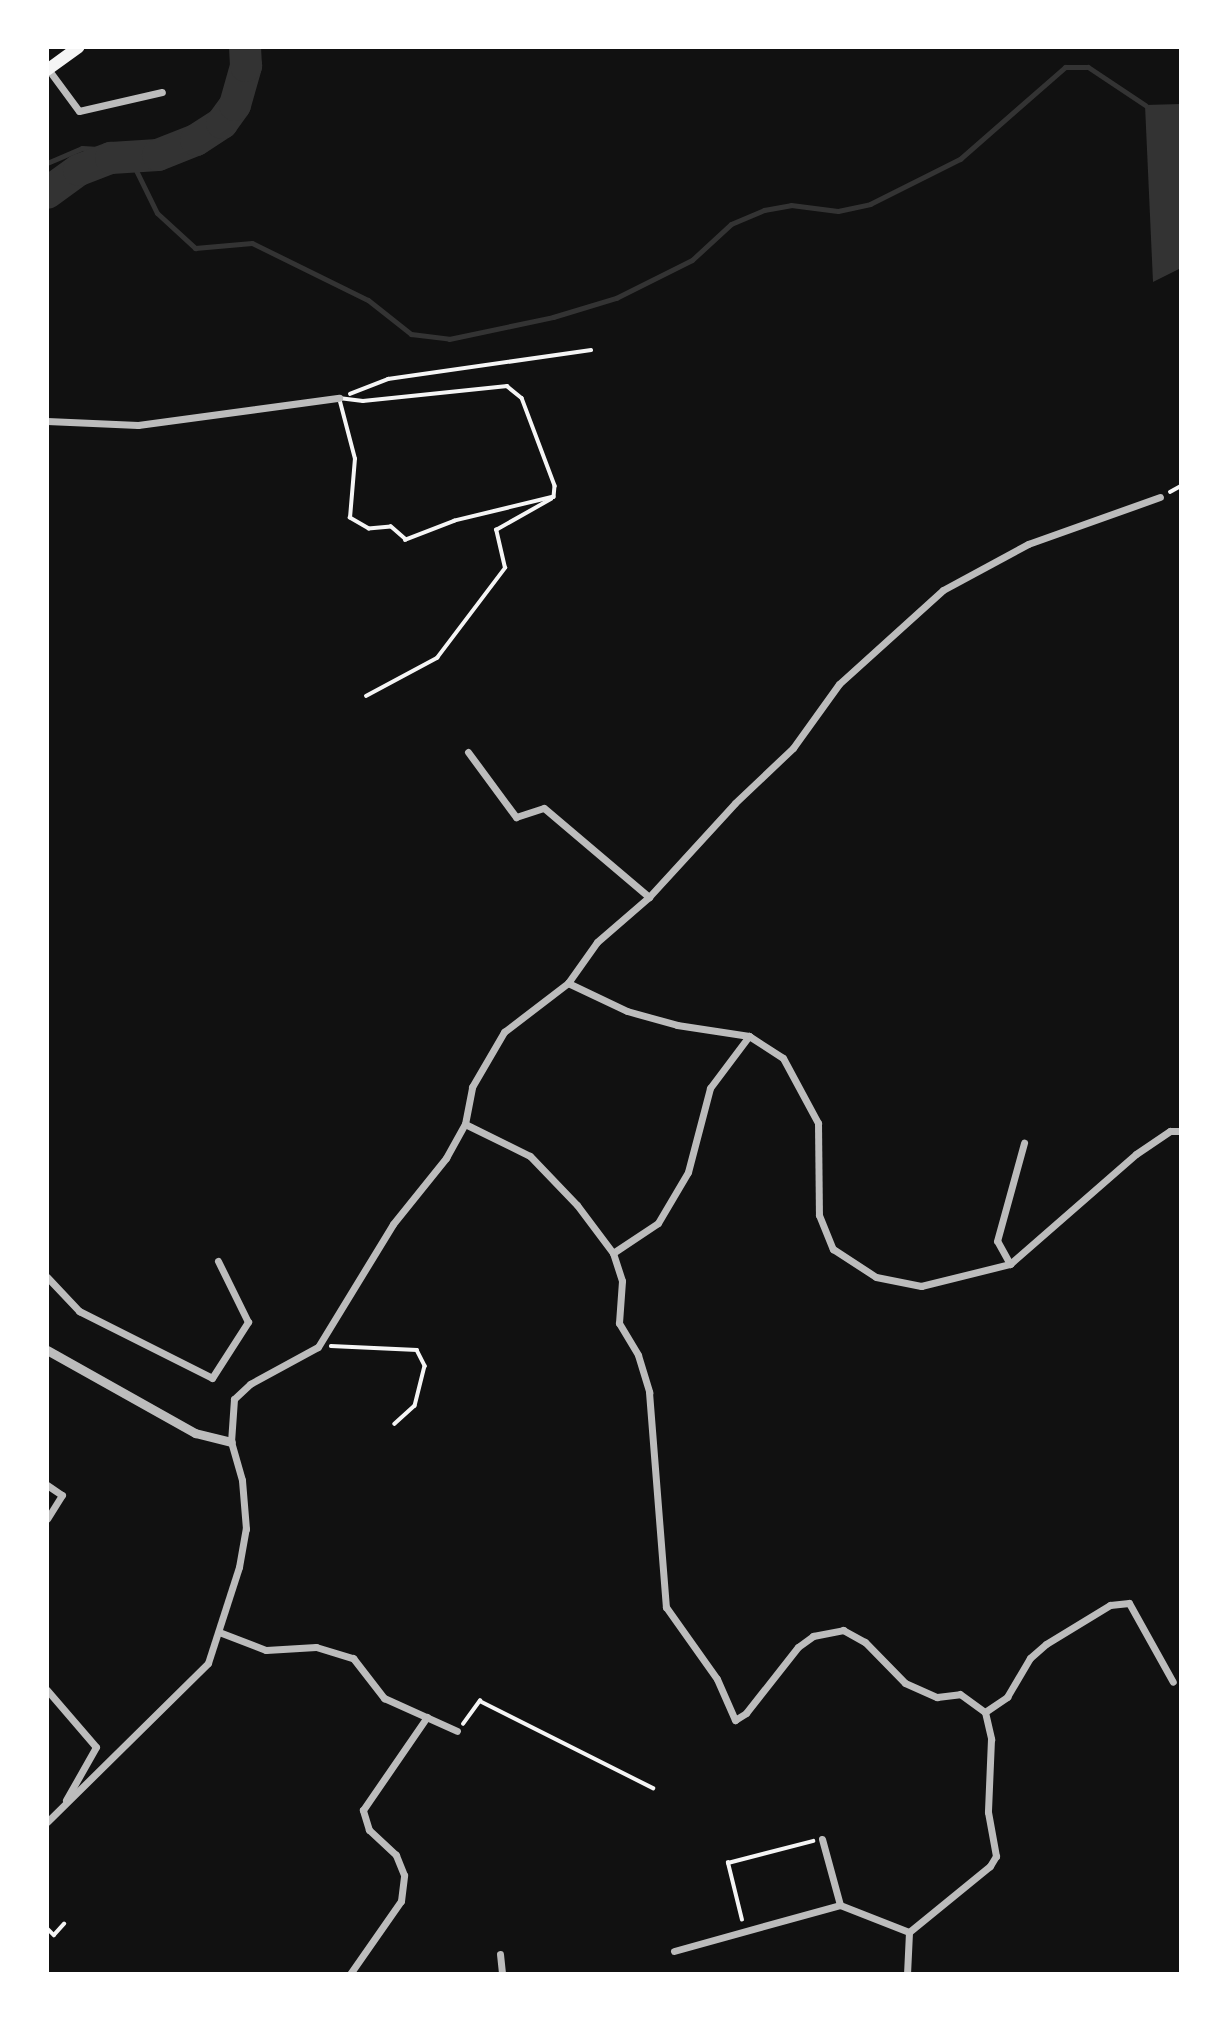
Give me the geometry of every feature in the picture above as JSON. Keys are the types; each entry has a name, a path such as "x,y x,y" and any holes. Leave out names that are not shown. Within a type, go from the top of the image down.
{"highway":[{"path":"48,70 79,47"}],"street":[{"path":"48,70 79,111 162,92"},
{"path":"47,421 138,425 339,398"},
{"path":"47,1822 208,1663 219,1632 246,1529 242,1480 231,1442 234,1399 250,1384 318,1346 393,1224 446,1158 465,1124 472,1087 504,1032 568,983 597,942 649,897 735,803 793,748 839,684 943,590 1028,544 1160,497"},
{"path":"468,752 516,817 544,808 649,897"},
{"path":"568,983 627,1011 677,1025 749,1036 783,1058 818,1123 819,1215 833,1249 876,1277 921,1286 1010,1264 1136,1154 1170,1131 1181,1131"},
{"path":"613,1253 657,1223 688,1172 709,1088 749,1036"},
{"path":"465,1124 530,1156 577,1205 613,1253 622,1281 619,1323 638,1355 649,1392 666,1606 717,1679 735,1720 746,1713 797,1647 813,1636 843,1630 864,1642 905,1684 937,1697 960,1694 985,1712 991,1739 987,1804 996,1856 990,1866 909,1932 907,1974"},
{"path":"1010,1264 997,1241 1024,1143"},
{"path":"47,1277 79,1311 212,1378 248,1322 218,1261"},
{"path":"47,1350 195,1433 231,1442"},
{"path":"47,1485 62,1496 47,1519"},
{"path":"985,1712 1007,1697 1030,1658 1046,1644 1110,1605 1129,1603 1173,1682"},
{"path":"219,1632 267,1650 316,1647 353,1658 384,1698 457,1731"},
{"path":"47,1690 96,1747 60,1810"},
{"path":"350,1974 401,1901 404,1875 396,1855 369,1830 363,1810 427,1717"},
{"path":"822,1839 840,1905"},
{"path":"674,1951 840,1905 909,1932"},
{"path":"500,1954 502,1974"}],"path":[{"path":"339,398 388,379 591,349"},
{"path":"339,398 363,401 507,386 522,398 555,486 554,497"},
{"path":"339,398 355,459 350,518 369,530 391,527 406,540 455,521 554,497"},
{"path":"366,696 436,658 505,568 496,530 554,497"},
{"path":"318,1346 417,1350 425,1366 415,1406 395,1424"},
{"path":"457,1731 480,1701 653,1788"},
{"path":"746,1933 728,1863 822,1839"},
{"path":"47,1928 54,1935 64,1924"}],"shaded area":[{"path":"1181,104 1181,268 1153,282 1145,105"}],"waterway":[{"path":"47,193 79,170 111,158 158,155 196,140 222,123 235,105 246,66 245,47"},
{"path":"131,160 157,213 195,248 252,243 368,300 411,334 449,339 553,317 616,298 692,260 731,224 764,210 791,205 838,211 870,204 960,159 1065,67 1088,67 1145,105"},
{"path":"47,163 82,148 98,149 111,158"}]}
